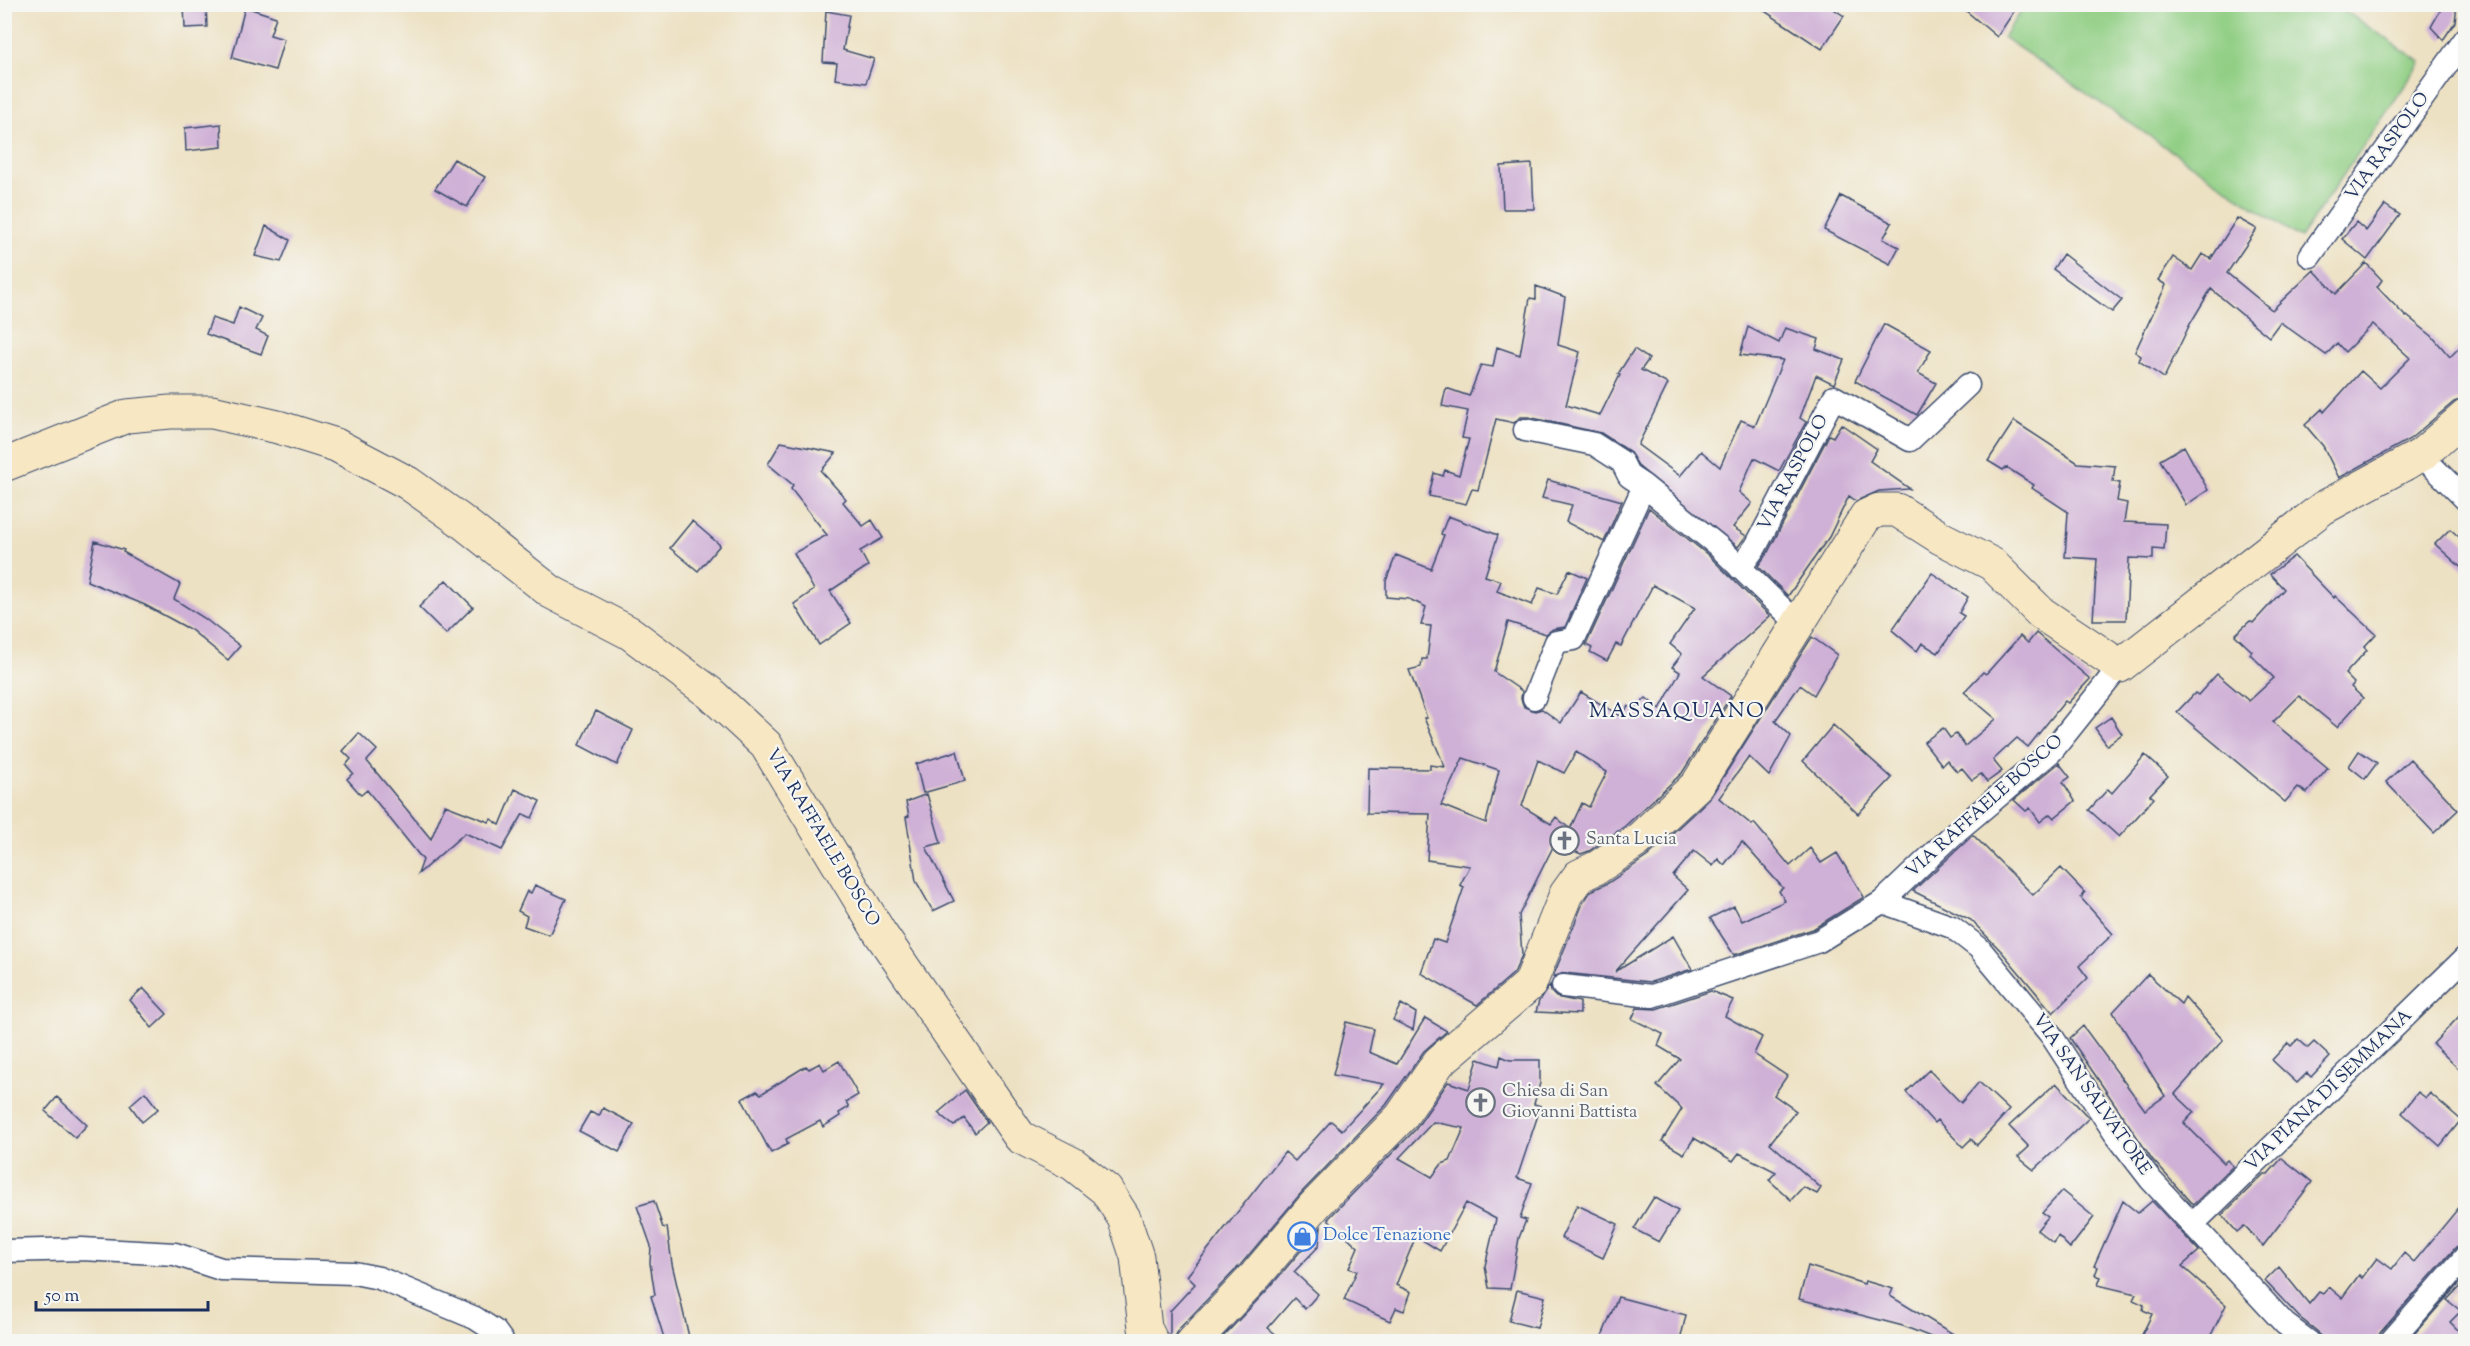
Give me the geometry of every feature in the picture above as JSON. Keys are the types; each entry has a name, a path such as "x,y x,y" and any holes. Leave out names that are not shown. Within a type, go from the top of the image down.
{"street":[{"name":"VIA RASPOLO","path":"2310,256 2466,38"},
{"name":"VIA RASPOLO","path":"1740,568 1756,546 1834,397 1910,440 1968,385"},
{"name":"VIA RAFFAELE BOSCO","path":"4,465 127,416 170,412 212,412 278,427 336,445 408,483 460,520 551,592 630,633 710,693 766,745 880,933 1020,1137 1073,1164 1106,1190 1125,1218 1134,1247 1145,1328 1152,1341"},
{"name":"VIA RAFFAELE BOSCO","path":"1563,986 1652,996 1819,941 1882,902 1958,830 2052,751 2120,666 2323,508 2421,454 2466,416"},
{"path":"1525,430 1594,444 1622,462 1629,476 1717,545 1797,623"},
{"path":"2421,454 2466,500"},
{"path":"1534,698 1556,642 1574,639 1644,486"},
{"path":"1193,1341 1256,1275 1315,1205 1401,1118 1439,1062 1530,984 1566,894 1579,876 1598,867 1636,841 1697,785 1866,516 1879,510 1897,510 1941,538 1992,564 2041,613 2120,666"},
{"name":"VIA SAN SALVATORE","path":"1882,902 1952,927 1979,948 2051,1035 2114,1132 2151,1180 2285,1324 2309,1341"},
{"name":"VIA PIANA DI SEMMANA","path":"2192,1225 2466,957"},
{"path":"4,1251 82,1249 175,1254 221,1269 354,1273 379,1278 475,1318 495,1331 503,1341"},
{"path":"2390,1341 2466,1256"}],"green space":[{"path":"2025,5 2336,5 2421,62 2300,238 2003,37"}],"building":[{"path":"184,4 206,4 207,27 185,28"},
{"path":"1754,4 1826,4 1844,16 1822,49"},
{"path":"1958,4 2019,4 1997,37"},
{"path":"2444,4 2457,4 2455,22 2443,40 2431,27"},
{"path":"245,7 276,17 270,35 284,39 275,70 232,58"},
{"path":"826,11 849,15 843,50 874,59 866,83 835,79 837,63 823,62"},
{"path":"221,124 222,147 186,151 185,128"},
{"path":"454,159 485,177 467,207 435,189"},
{"path":"1532,164 1534,209 1503,209 1501,166"},
{"path":"1841,196 1892,223 1883,239 1899,247 1890,264 1824,230"},
{"path":"2385,205 2400,215 2367,260 2342,239 2356,222 2366,231"},
{"path":"2237,218 2257,229 2227,273 2272,310 2314,270 2336,294 2366,263 2382,280 2377,287 2406,317 2432,336 2450,357 2466,341 2466,398 2454,402 2410,439 2339,478 2323,446 2305,425 2322,409 2324,412 2361,371 2380,388 2410,358 2373,324 2345,352 2337,343 2326,355 2280,322 2269,337 2211,289 2190,324 2164,378 2139,361 2141,356 2135,352 2166,285 2158,280 2173,257 2192,270 2202,254 2211,259"},
{"path":"266,226 290,240 281,262 255,256"},
{"path":"2063,254 2122,300 2112,312 2053,269"},
{"path":"1536,286 1565,297 1558,345 1580,352 1566,405 1600,415 1620,375 1618,374 1634,349 1649,359 1641,370 1668,384 1638,445 1680,476 1701,451 1720,467 1741,420 1755,426 1783,360 1740,355 1748,327 1779,343 1785,328 1819,339 1816,349 1844,360 1834,384 1816,375 1800,418 1806,422 1779,471 1754,458 1739,492 1752,503 1733,527 1746,536 1738,547 1639,467 1629,451 1601,433 1528,417 1520,417 1514,423 1496,419 1478,490 1472,489 1466,504 1429,496 1434,473 1443,476 1445,470 1459,475 1469,439 1462,438 1468,411 1442,406 1446,388 1469,396 1481,365 1493,367 1497,347 1520,355 1530,298 1536,299"},
{"path":"239,307 262,318 256,330 268,336 261,354 206,334 212,318 233,325"},
{"path":"1884,324 1931,350 1918,373 1936,383 1917,415 1855,381"},
{"path":"2014,421 2078,463 2115,466 2113,482 2120,483 2117,501 2127,503 2124,522 2166,524 2164,550 2153,549 2153,559 2129,558 2126,620 2093,620 2097,559 2065,557 2068,512 2032,488 2034,485 2006,467 2003,470 1988,461"},
{"path":"1841,424 1877,449 1870,461 1910,489 1879,491 1856,501 1849,496 1829,537 1788,596 1758,566 1768,552 1829,435 1833,437"},
{"path":"781,442 836,453 821,471 846,499 843,502 863,526 872,520 883,538 860,551 868,566 830,591 851,623 819,645 794,604 814,590 794,553 827,535 791,489 793,485 768,464"},
{"path":"2184,446 2208,490 2186,505 2160,460"},
{"path":"1548,480 1622,501 1604,542 1566,522 1572,505 1542,498"},
{"path":"1649,508 1708,555 1770,616 1703,676 1731,696 1682,773 1625,826 1589,851 1581,854 1555,843 1519,915 1522,955 1514,973 1477,1005 1421,973 1433,939 1445,943 1464,887 1460,885 1470,866 1427,860 1430,814 1367,813 1368,768 1430,769 1430,765 1445,767 1424,718 1427,718 1409,670 1421,667 1422,659 1427,659 1431,626 1421,625 1426,607 1409,599 1386,597 1386,581 1396,555 1431,569 1444,535 1441,534 1448,516 1498,535 1485,576 1501,581 1497,591 1532,605 1539,588 1557,594 1569,570 1587,578 1565,627 1553,629 1546,634 1508,622 1494,672 1522,691 1521,699 1524,707 1535,711 1542,709 1561,723 1581,692 1622,717 1628,706 1634,710 1646,698 1660,709 1680,672 1672,667 1682,654 1670,644 1695,608 1653,585 1621,646 1616,644 1607,661 1590,652 1592,648 1586,645","holes":["1576,752 1607,772 1589,807 1582,803 1570,829 1556,817 1551,824 1522,806 1538,760 1564,773","1463,758 1499,770 1486,823 1441,805"]},
{"path":"692,521 720,545 698,571 670,548"},
{"path":"2450,529 2466,543 2466,572 2435,544"},
{"path":"95,541 124,550 123,552 180,584 174,599 204,618 240,646 228,660 191,630 145,605 87,581"},
{"path":"2294,556 2334,598 2335,596 2376,634 2364,647 2367,650 2345,674 2354,683 2351,687 2363,698 2337,727 2299,696 2273,722 2328,768 2307,793 2298,787 2285,802 2177,712 2195,693 2198,695 2217,674 2249,701 2274,678 2250,654 2252,651 2235,635 2250,621 2253,623 2284,589 2270,574"},
{"path":"1932,573 1968,597 1959,613 1964,616 1938,653 1922,643 1917,651 1892,630"},
{"path":"446,580 473,607 446,634 419,607"},
{"path":"2036,633 2090,679 2068,703 2065,701 2028,747 2017,738 1993,760 2002,771 1987,782 1981,774 1972,780 1962,768 1957,772 1947,760 1942,765 1924,742 1943,728 1950,738 1956,734 1965,746 1996,719 1964,692 1983,672 1986,674 2020,636 2028,643"},
{"path":"1812,637 1837,655 1814,695 1800,685 1775,721 1791,736 1769,776 1749,757 1719,798 1752,825 1754,823 1790,866 1810,848 1821,863 1837,853 1864,897 1813,929 1734,955 1710,918 1734,906 1742,921 1785,901 1779,891 1783,888 1742,842 1724,865 1718,859 1713,866 1694,851 1673,876 1688,890 1615,972 1673,936 1692,969 1651,982 1564,973 1553,977 1583,903 1591,891 1608,883 1648,856 1710,798"},
{"path":"596,711 633,730 617,765 579,745"},
{"path":"2111,717 2122,734 2107,745 2095,728"},
{"path":"1833,725 1892,778 1858,814 1803,761"},
{"path":"359,733 377,750 367,761 431,839 445,805 489,822 491,819 500,825 515,789 540,801 532,818 523,814 502,850 465,833 418,874 423,860 367,790 361,795 347,779 353,773 346,765 351,759 343,751"},
{"path":"957,751 965,781 923,793 916,764"},
{"path":"2359,751 2377,763 2365,779 2349,766"},
{"path":"2145,755 2168,776 2150,795 2154,798 2119,837 2089,810 2108,789 2112,793"},
{"path":"2410,759 2458,810 2434,833 2386,782"},
{"path":"2059,763 2070,777 2063,782 2075,801 2054,818 2050,814 2040,822 2030,808 2026,811 2014,800"},
{"path":"927,794 941,843 926,847 954,901 933,911 916,881 906,817 909,816 906,802"},
{"path":"1973,835 2033,895 2061,868 2085,893 2081,898 2113,934 2079,966 2088,978 2053,1013 2002,952 1971,920 1913,891"},
{"path":"535,885 566,899 549,935 524,926 527,916 518,911 527,891 531,893"},
{"path":"2148,974 2181,1004 2185,997 2223,1040 2175,1094 2194,1112 2184,1123 2224,1163 2227,1160 2233,1166 2193,1205 2152,1159 2070,1038 2083,1026 2145,1110 2165,1096 2113,1012"},
{"path":"1550,985 1551,992 1556,997 1580,1002 1580,1014 1536,1012 1539,1001"},
{"path":"143,988 167,1014 152,1028 130,1000"},
{"path":"1711,991 1733,1000 1725,1016 1762,1037 1754,1054 1787,1076 1774,1095 1796,1111 1770,1143 1821,1188 1817,1194 1803,1187 1791,1200 1769,1180 1776,1172 1739,1153 1733,1161 1694,1138 1684,1154 1662,1141 1682,1109 1657,1086 1680,1059 1658,1046 1663,1034 1632,1019 1637,1008 1656,1009"},
{"path":"1401,1004 1416,1013 1413,1030 1393,1020"},
{"path":"2466,1009 2466,1076 2433,1044"},
{"path":"1425,1018 1447,1031 1424,1051 1386,1105 1302,1192 1242,1263 1179,1329 1175,1337 1170,1338 1170,1311 1195,1284 1187,1276 1285,1152 1295,1161 1331,1121 1342,1130 1384,1084 1333,1075 1346,1022 1374,1029 1369,1052 1397,1064"},
{"path":"2298,1039 2308,1048 2314,1042 2330,1057 2311,1077 2307,1073 2297,1083 2272,1060 2288,1043 2291,1046"},
{"path":"1501,1056 1510,1060 1540,1060 1540,1083 1534,1104 1541,1106 1517,1178 1532,1183 1520,1218 1526,1220 1519,1238 1510,1289 1489,1288 1485,1266 1496,1219 1466,1203 1440,1251 1416,1236 1396,1285 1411,1292 1404,1311 1396,1308 1390,1321 1344,1300 1357,1271 1349,1268 1358,1247 1328,1219 1415,1130 1448,1082 1469,1089 1478,1059 1499,1066","holes":["1433,1122 1464,1128 1450,1161 1442,1164 1432,1177 1399,1158"]},
{"path":"839,1061 858,1095 846,1102 849,1107 839,1113 840,1116 823,1127 820,1121 786,1139 788,1144 771,1153 742,1099 757,1091 761,1094 806,1066 809,1069 820,1063 824,1070"},
{"path":"1929,1070 1961,1103 1979,1082 2009,1110 1977,1145 1971,1139 1963,1147 1937,1120 1934,1123 1906,1092"},
{"path":"2056,1083 2089,1118 2034,1170 2018,1157 2029,1147 2009,1126"},
{"path":"965,1090 987,1122 975,1133 964,1118 954,1126 938,1113"},
{"path":"145,1092 158,1109 142,1122 130,1105"},
{"path":"2418,1092 2426,1098 2430,1093 2461,1120 2440,1146 2402,1113"},
{"path":"57,1097 87,1125 75,1138 45,1111"},
{"path":"603,1108 634,1124 619,1152 579,1131 590,1112 599,1116"},
{"path":"2282,1158 2312,1182 2263,1246 2244,1226 2237,1232 2222,1215 2264,1174 2268,1174"},
{"path":"2062,1191 2094,1217 2070,1248 2058,1236 2053,1243 2037,1230 2048,1217 2042,1213"},
{"path":"1654,1197 1678,1211 1659,1242 1634,1229"},
{"path":"2466,1199 2466,1243 2456,1247 2380,1333 2377,1341 2330,1341 2328,1339 2322,1341 2318,1332 2299,1317 2265,1281 2279,1267 2309,1304 2319,1292 2323,1294 2329,1287 2342,1298 2359,1275 2362,1278 2377,1258 2392,1269 2404,1253 2414,1262"},
{"path":"654,1201 663,1228 667,1227 672,1264 690,1341 665,1341 651,1296 655,1295 650,1263 651,1246 637,1206"},
{"path":"2123,1201 2138,1213 2152,1201 2199,1251 2182,1266 2226,1305 2208,1341 2139,1341 2152,1314 2143,1310 2144,1305 2133,1300 2136,1294 2098,1285 2101,1277 2095,1275 2098,1267 2094,1266"},
{"path":"1577,1205 1618,1224 1603,1258 1561,1238"},
{"path":"1321,1227 1319,1246 1294,1272 1318,1294 1305,1309 1294,1298 1268,1328 1284,1341 1219,1341 1270,1287"},
{"path":"1808,1266 1864,1284 1865,1281 1893,1289 1890,1296 1958,1337 1955,1341 1941,1341 1903,1326 1799,1299"},
{"path":"2462,1280 2464,1282 2447,1300 2461,1311 2450,1322 2466,1338 2466,1341 2408,1341"},
{"path":"1517,1290 1545,1297 1537,1328 1509,1321"},
{"path":"1618,1297 1686,1315 1680,1341 1600,1341"}],"place":[{"name":"Santa Lucia","path":"1565,840"},
{"name":"Chiesa di San Giovanni Battista","path":"1481,1102"},
{"name":"Dolce Tenazione","path":"1302,1236"}],"district":[{"name":"MASSAQUANO","path":"1677,712"}]}
